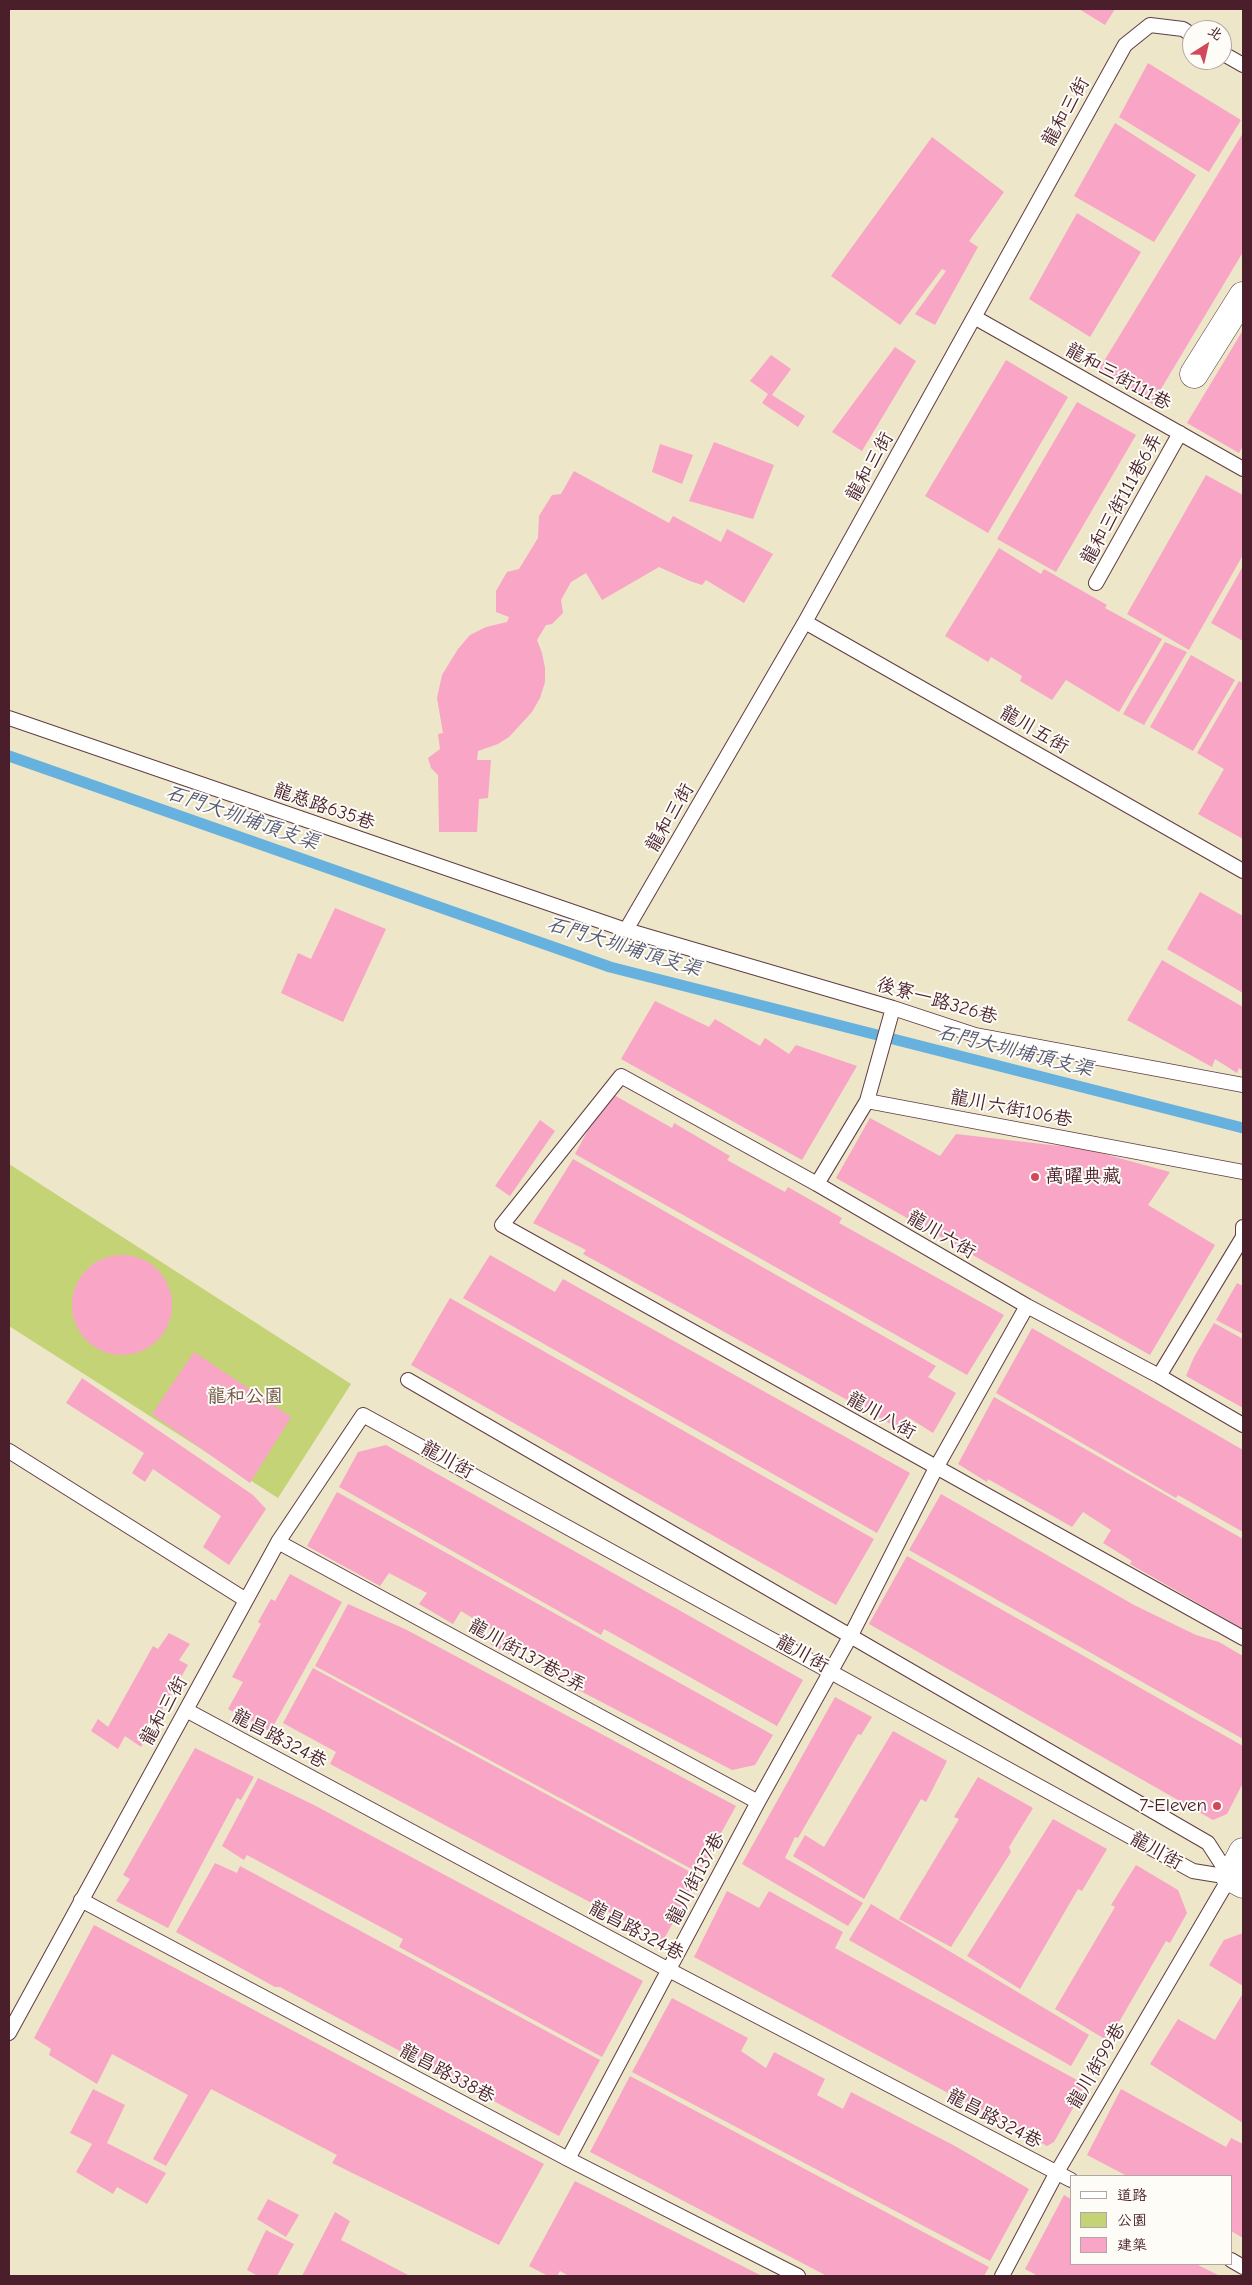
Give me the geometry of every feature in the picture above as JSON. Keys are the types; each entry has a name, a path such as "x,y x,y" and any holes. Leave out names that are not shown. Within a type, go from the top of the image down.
{"street":[{"path":"1194,374 1243,296"},
{"path":"1236,1881 1243,1852"}],"lane":[{"name":"龍和三街","path":"626,930 805,622 1124,45 1150,25 1182,30"},
{"path":"1232,59 1243,65"},
{"name":"龍和三街111巷","path":"974,317 1243,469"},
{"name":"龍和三街111巷6弄","path":"1096,582 1180,434"},
{"name":"龍川五街","path":"805,622 1243,871"},
{"name":"龍慈路635巷","path":"9,718 626,930"},
{"name":"後寮一路326巷","path":"626,930 892,1014 975,1035 1243,1085"},
{"path":"817,1184 867,1102 892,1014"},
{"name":"龍川六街","path":"502,1225 621,1076 817,1184 1027,1306 1158,1376 1243,1426"},
{"name":"龍川六街106巷","path":"867,1102 1243,1172"},
{"name":"龍川八街","path":"502,1225 1243,1638"},
{"path":"1158,1376 1243,1236 1243,1228"},
{"name":"龍川街137巷","path":"568,2159 758,1802 851,1635 936,1468 1027,1306"},
{"path":"408,1380 1208,1842 1236,1881"},
{"name":"龍和三街","path":"9,2033 278,1542 363,1415"},
{"name":"龍川街","path":"363,1415 1193,1871 1236,1881"},
{"path":"9,1451 246,1600"},
{"name":"龍川街137巷2弄","path":"278,1542 758,1802"},
{"name":"龍昌路324巷","path":"186,1710 669,1970 1070,2179"},
{"name":"龍川街99巷","path":"1002,2276 1057,2172 1236,1881"},
{"name":"龍昌路338巷","path":"81,1900 568,2159 798,2276"},
{"path":"1232,2261 1243,2267"}],"green space":[{"name":"龍和公園","path":"9,1164 351,1384 278,1498 9,1326"}],"building":[{"path":"1079,9 1115,9 1105,25"},
{"path":"1148,63 1241,120 1209,172 1119,117"},
{"path":"1115,123 1196,175 1154,242 1074,196"},
{"path":"1243,133 1243,252 1152,404 1098,371"},
{"path":"932,137 1004,192 969,241 978,247 935,325 915,314 946,271 942,269 900,325 831,276"},
{"path":"1077,213 1141,252 1090,337 1029,299"},
{"path":"1243,330 1243,446 1239,453 1187,423"},
{"path":"895,347 916,361 862,451 832,432"},
{"path":"771,355 791,369 772,395 805,416 798,427 762,403 768,394 750,381"},
{"path":"1006,360 1068,397 988,533 925,496"},
{"path":"1077,402 1136,435 1056,572 997,539"},
{"path":"714,442 774,465 753,519 689,501"},
{"path":"660,444 693,455 682,484 652,472"},
{"path":"574,471 669,523 673,516 721,542 727,529 773,554 744,603 706,580 702,585 659,567 602,600 586,573 571,582 561,600 563,613 552,624 546,625 537,640 545,668 545,682 540,698 532,712 509,737 498,744 478,751 477,760 491,760 488,798 479,799 477,832 439,832 438,775 431,768 428,758 440,749 438,734 443,733 437,698 442,675 458,649 470,635 486,627 507,622 509,617 496,612 496,591 507,572 519,569 538,538 539,516 552,495 561,494"},
{"path":"1206,475 1243,495 1243,555 1189,650 1127,614"},
{"path":"999,548 1041,574 1044,569 1107,605 1105,608 1162,639 1119,712 1066,680 1052,700 1020,681 1022,676 991,657 988,662 945,636"},
{"path":"1243,566 1243,641 1211,623"},
{"path":"1165,642 1187,652 1144,725 1123,714"},
{"path":"1191,655 1235,680 1193,751 1150,727"},
{"path":"1239,681 1243,683 1243,839 1198,814 1224,769 1197,753"},
{"path":"1200,892 1243,916 1243,993 1167,949"},
{"path":"335,908 386,929 343,1022 281,993 298,953 311,959"},
{"path":"1162,960 1243,1007 1243,1071 1239,1068 1237,1073 1215,1059 1212,1067 1127,1020"},
{"path":"655,1001 709,1027 715,1019 760,1046 765,1038 789,1054 796,1045 857,1066 802,1160 621,1059"},
{"path":"614,1095 672,1128 674,1123 730,1156 727,1160 785,1192 788,1187 842,1218 839,1223 1004,1315 967,1375 575,1154 602,1104"},
{"path":"870,1118 940,1156 956,1134 1086,1149 1170,1172 1148,1205 1215,1245 1150,1355 836,1178"},
{"path":"540,1120 555,1131 510,1196 495,1186"},
{"path":"573,1159 936,1366 928,1377 956,1393 933,1433 906,1416 898,1428 583,1254 586,1250 533,1223"},
{"path":"122,1255 141,1259 157,1270 168,1286 172,1305 168,1324 157,1340 141,1351 122,1355 103,1351 87,1340 76,1324 72,1305 76,1286 87,1270 103,1259"},
{"path":"490,1255 555,1292 563,1279 910,1473 877,1533 463,1298"},
{"path":"1237,1283 1243,1286 1243,1334 1216,1320"},
{"path":"450,1298 874,1539 836,1605 411,1365"},
{"path":"1214,1323 1243,1339 1243,1408 1186,1376 1194,1357"},
{"path":"1032,1328 1243,1450 1243,1532 1178,1495 1176,1498 996,1393"},
{"path":"194,1352 291,1417 250,1483 152,1414"},
{"path":"82,1378 253,1495 266,1509 229,1565 203,1547 221,1516 153,1469 145,1482 132,1473 144,1453 66,1403"},
{"path":"994,1397 1243,1539 1243,1629 1130,1564 1132,1561 1103,1543 1111,1530 1083,1512 1072,1527 988,1479 987,1482 958,1464"},
{"path":"386,1445 803,1680 777,1726 604,1629 601,1635 339,1487 358,1452"},
{"path":"337,1492 773,1735 755,1765 732,1770 542,1671 547,1661 517,1644 511,1655 490,1644 497,1633 461,1611 453,1624 419,1604 427,1593 389,1573 380,1586 307,1546"},
{"path":"941,1494 1134,1605 1196,1635 1219,1642 1243,1656 1243,1739 909,1550"},
{"path":"907,1556 1243,1746 1243,1783 1227,1814 1213,1820 869,1624"},
{"path":"290,1574 342,1602 270,1732 228,1709 243,1682 232,1677 261,1624 258,1622 271,1599 275,1601"},
{"path":"348,1604 405,1629 736,1806 699,1873 315,1666"},
{"path":"169,1633 190,1644 179,1660 188,1665 141,1747 125,1736 118,1749 91,1731 98,1719 108,1727 153,1646 158,1649"},
{"path":"313,1668 698,1876 663,1941 330,1764 336,1752 283,1723"},
{"path":"835,1697 872,1717 861,1735 858,1734 798,1838 795,1837 785,1858 863,1903 848,1926 742,1864"},
{"path":"893,1731 947,1761 926,1802 921,1799 864,1899 793,1856 805,1835 824,1847"},
{"path":"195,1748 254,1777 241,1800 237,1798 168,1928 116,1901 130,1879 123,1875"},
{"path":"978,1777 1033,1808 1009,1847 1011,1852 951,1947 899,1919 959,1819 954,1817"},
{"path":"258,1778 314,1805 643,1981 602,2057 399,1947 403,1939 247,1855 244,1860 222,1846"},
{"path":"1053,1819 1107,1849 1082,1891 1078,1889 1020,1989 967,1956"},
{"path":"215,1863 237,1873 240,1866 600,2060 559,2136 280,1987 275,1987 176,1932"},
{"path":"1136,1865 1178,1890 1187,1913 1170,1943 1166,1941 1108,2041 1055,2009 1115,1907 1111,1905"},
{"path":"727,1891 759,1908 769,1891 843,1932 835,1948 1086,2085 1054,2142 1047,2146 694,1957"},
{"path":"871,1904 1089,2035 1071,2066 849,1940"},
{"path":"94,1925 544,2164 499,2245 332,2163 337,2155 211,2089 166,2166 153,2159 188,2095 112,2054 97,2084 49,2055 51,2049 34,2038"},
{"path":"1243,1933 1243,1986 1209,1965 1224,1940"},
{"path":"1243,1993 1243,2123 1150,2064 1178,2019 1215,2040"},
{"path":"672,1998 748,2038 741,2051 766,2068 774,2052 825,2079 817,2095 843,2109 851,2092 955,2146 1029,2189 990,2261 632,2072"},
{"path":"630,2076 989,2267 984,2276 827,2276 590,2152"},
{"path":"93,2089 125,2105 107,2143 166,2173 147,2204 117,2187 113,2194 76,2172 92,2144 70,2133"},
{"path":"1121,2089 1226,2147 1231,2138 1243,2144 1243,2238 1232,2232 1232,2175 1125,2175 1087,2155"},
{"path":"575,2181 762,2276 569,2276 560,2271 557,2276 548,2276 529,2266"},
{"path":"1064,2195 1070,2198 1070,2265 1198,2265 1220,2276 1038,2276 1025,2269"},
{"path":"268,2199 299,2215 286,2237 257,2219"},
{"path":"335,2212 350,2221 341,2240 410,2276 302,2276"},
{"path":"266,2230 294,2244 277,2276 258,2276 247,2270"}],"waterway":[{"name":"石門大圳埔頂支渠","path":"9,756 610,967 1243,1128"}],"place":[{"name":"萬曜典藏","path":"1035,1177"},
{"name":"7-Eleven","path":"1217,1806"}]}
